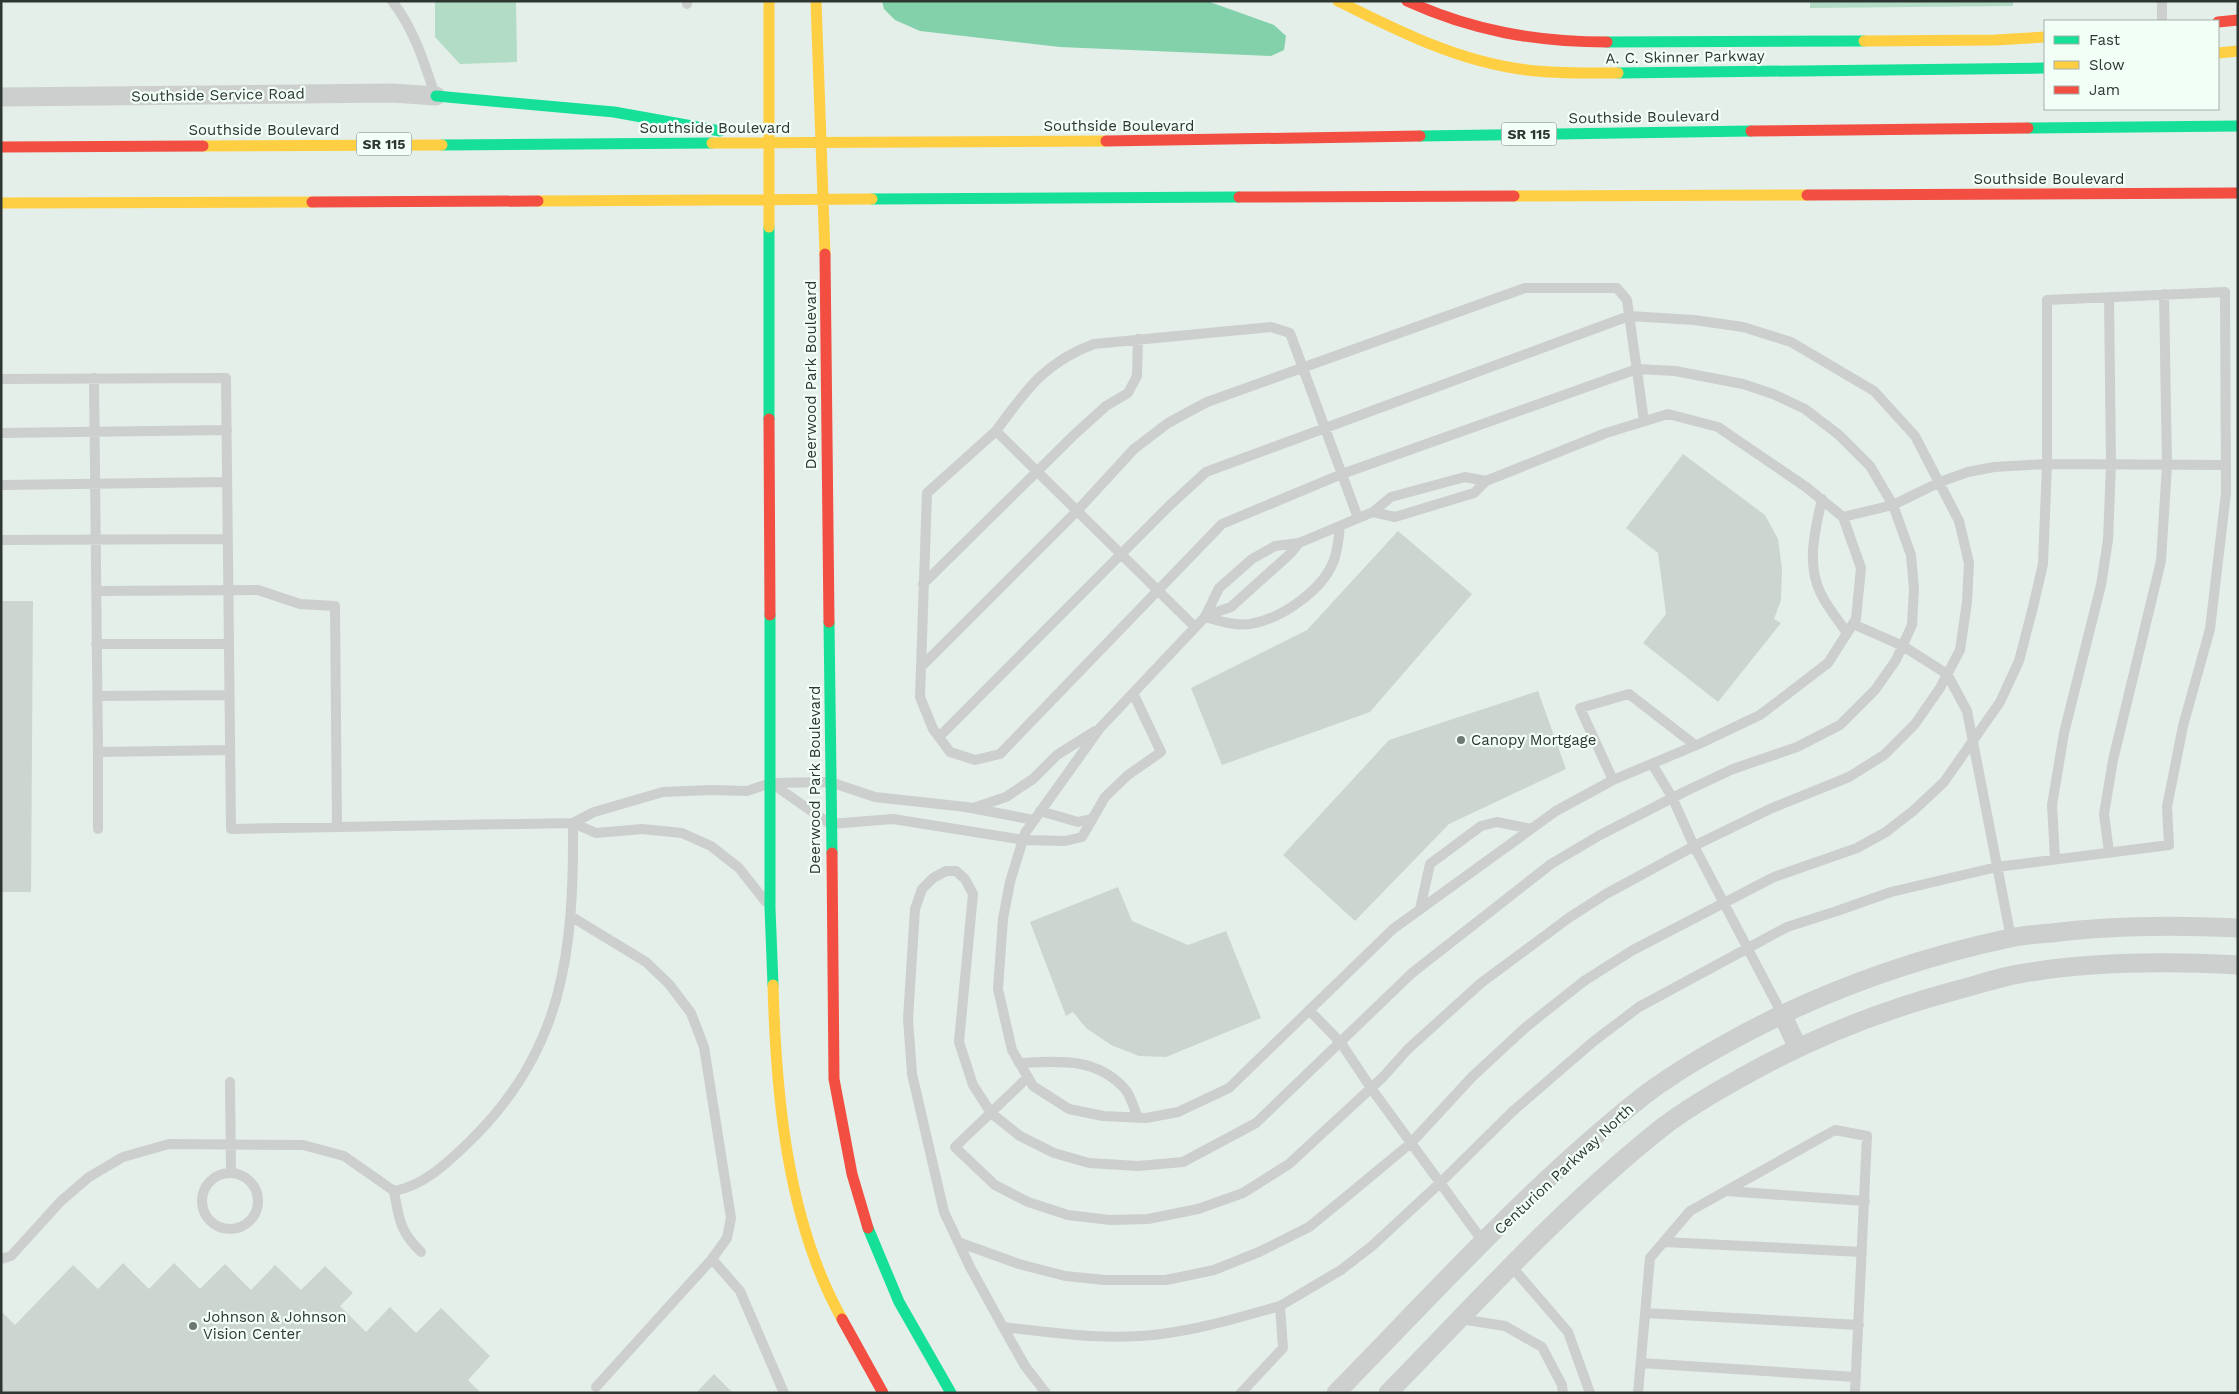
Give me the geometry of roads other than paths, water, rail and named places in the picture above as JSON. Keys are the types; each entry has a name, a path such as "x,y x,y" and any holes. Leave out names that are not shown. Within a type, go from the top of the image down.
{"main road":[{"path":"769,1 770,908 779,1082 788,1157 802,1223 829,1297 883,1393"},
{"path":"816,1 821,143"},
{"name":"A. C. Skinner Parkway","path":"1338,1 1384,24 1449,52 1518,69 1591,73 2044,68"},
{"name":"A. C. Skinner Parkway","path":"1407,1 1459,23 1495,33 1565,42 1995,40 2044,38"},
{"path":"2219,22 2238,20"},
{"path":"2219,53 2238,51"},
{"path":"436,96 563,105 610,111 690,125 768,142"},
{"name":"Southside Boulevard","path":"1,147 1256,140 1607,132 2238,126"},
{"name":"Deerwood Park Boulevard","path":"821,143 824,199 834,1079 844,1142 860,1205 885,1273 922,1347 951,1393"},
{"name":"Southside Boulevard","path":"1,203 2238,193"}],"street":[{"name":"Southside Service Road","path":"1,97 392,93 436,96"},
{"name":"Centurion Parkway North","path":"1336,1393 1484,1243 1595,1136 1644,1095 1702,1057 1782,1014 1827,994 1897,968 2011,938 2103,926 2183,925 2238,928"},
{"path":"1388,1393 1512,1267 1619,1164 1666,1125 1721,1089 1798,1048 1841,1028 1909,1003 2018,974 2106,963 2183,962 2238,965"},
{"path":"1782,1014 1798,1048"}],"lane":[{"path":"392,1 415,36 436,96"},
{"path":"2162,1 2162,20"},
{"path":"920,666 1076,511 1134,449 1168,423 1207,402 1525,288 1617,288 1627,300 1644,421"},
{"path":"958,1242 1019,1264 1073,1277 1105,1280 1166,1280 1214,1270 1259,1252 1309,1227 1411,1143 1472,1077 1526,1026 1633,950 1774,877 1857,848 1886,832 1944,782 2000,702 2019,661 2043,564 2047,464 2047,300 2225,292 2226,493 2210,629 2183,726 2167,807 2168,845 1997,867 1891,892 1838,912 1787,927 1640,1007 1594,1040 1513,1111 1440,1183 1372,1246 1341,1270 1280,1306 1209,1327 1159,1334 1113,1336 1063,1334 1003,1327"},
{"path":"2109,852 2104,814 2113,760 2161,561 2167,465 2164,294"},
{"path":"2055,859 2052,805 2064,733 2101,584 2108,540 2111,464 2109,297"},
{"path":"939,737 1121,554 1206,472 1630,316 1694,320 1743,327 1791,342 1874,391 1916,436 1959,521 1969,563 1967,602 1960,650 1940,688 1915,724 1884,755 1849,777 1772,808 1694,846 1606,894 1481,983 1408,1049 1371,1088 1289,1164 1243,1193 1198,1209 1148,1219 1110,1220 1068,1215 1028,1202 995,1185 955,1148 1028,1078"},
{"path":"1046,1393 1025,1366 1003,1327 970,1267 944,1212 923,1128 912,1074 908,1019 915,909 922,889 933,878 946,871 956,871 965,879 973,894 959,1042 973,1085 991,1113 1020,1136 1054,1153 1090,1163 1138,1166 1183,1162 1256,1123 1341,1043 1412,972 1551,864 1600,835 1672,797 1733,769 1797,747 1840,725 1874,690 1896,660 1912,625 1914,589 1911,554 1893,505 1870,466 1839,435 1805,409 1773,394 1743,384 1675,372 1637,369 1342,474 1222,524 1159,592 1000,754 975,760 950,752 933,729 920,697 927,493 996,431 1026,389 1050,366 1072,352 1094,344 1271,327 1290,333 1342,474 1358,518"},
{"path":"923,584 1106,406 1128,393 1137,376 1138,339"},
{"path":"94,378 98,829"},
{"path":"1,379 226,378 230,829 573,823 596,833 642,829 682,833 711,846 739,868 770,908"},
{"path":"1373,512 1395,517 1474,493 1486,482 1606,433 1668,414 1718,427 1822,499 1843,517 1861,568 1856,619 1828,663 1760,715 1695,746 1613,780 1556,811 1392,929 1229,1088 1178,1112 1146,1118 1103,1116 1069,1109 1033,1086 1019,1063 1012,1050 998,989 1003,919 1010,882 1025,832 1100,728 1204,617 1219,588 1252,559 1274,546 1299,542 1373,512 1391,497 1465,477 1486,482"},
{"path":"1,433 227,430"},
{"path":"996,431 1194,627"},
{"path":"1843,517 1893,505 1940,482 1968,472 1994,468 2047,464 2226,465"},
{"path":"1,484 227,482"},
{"path":"1822,499 1813,539 1813,564 1821,594 1847,633"},
{"path":"1204,617 1231,624 1251,624 1281,614 1324,579 1336,557 1340,526"},
{"path":"1,540 228,539"},
{"path":"1204,617 1231,608 1291,553 1299,542"},
{"path":"96,591 258,590 300,604 335,606 337,827"},
{"path":"1853,624 1903,646 1947,674 1967,711 2011,938"},
{"path":"96,644 229,644"},
{"path":"771,783 830,824 893,818 1024,840 1065,841 1082,837 1105,797 1128,775 1161,752 1133,693"},
{"path":"97,696 229,694"},
{"path":"1613,780 1580,708 1628,694 1695,746"},
{"path":"972,808 1006,797 1033,779 1056,755 1100,728"},
{"path":"98,752 230,750"},
{"path":"1652,764 1672,797 1694,846 1782,1014"},
{"path":"573,823 594,812 663,792 747,791 771,783 830,782 875,797 972,808 1034,820"},
{"path":"1040,811 1078,822 1091,819"},
{"path":"1420,909 1430,864 1481,826 1497,822 1531,829"},
{"path":"1,1259 11,1256 61,1201 89,1177 122,1157 169,1144 230,1146 303,1145 344,1156 394,1191 408,1189 447,1163 492,1120 538,1050 558,999 566,964 572,917 573,823"},
{"path":"572,917 646,962 669,984 691,1012 704,1047 731,1218 727,1238 712,1259 596,1386"},
{"path":"1309,1010 1341,1043 1371,1088 1484,1243"},
{"path":"1019,1063 1068,1061 1103,1070 1126,1090 1138,1118"},
{"path":"230,1082 231,1173"},
{"path":"1638,1393 1650,1258 1690,1211 1835,1130 1867,1136 1855,1393"},
{"path":"231,1173 249,1180 258,1196 255,1215 249,1223 232,1230 214,1225 208,1219 202,1202 203,1192 214,1178 231,1173"},
{"path":"394,1191 399,1219 408,1238 421,1252"},
{"path":"1726,1191 1864,1201"},
{"path":"1664,1242 1862,1252"},
{"path":"712,1259 740,1291 784,1393"},
{"path":"1512,1267 1568,1332 1590,1393"},
{"path":"1241,1393 1283,1348 1280,1306"},
{"path":"1645,1313 1859,1325"},
{"path":"1460,1319 1505,1326 1542,1347 1562,1385 1563,1393"},
{"path":"1641,1363 1856,1377"}],"place":[{"name":"Canopy Mortgage","path":"1461,740"},
{"name":"Johnson & Johnson Vision Center","path":"193,1326"}]}
